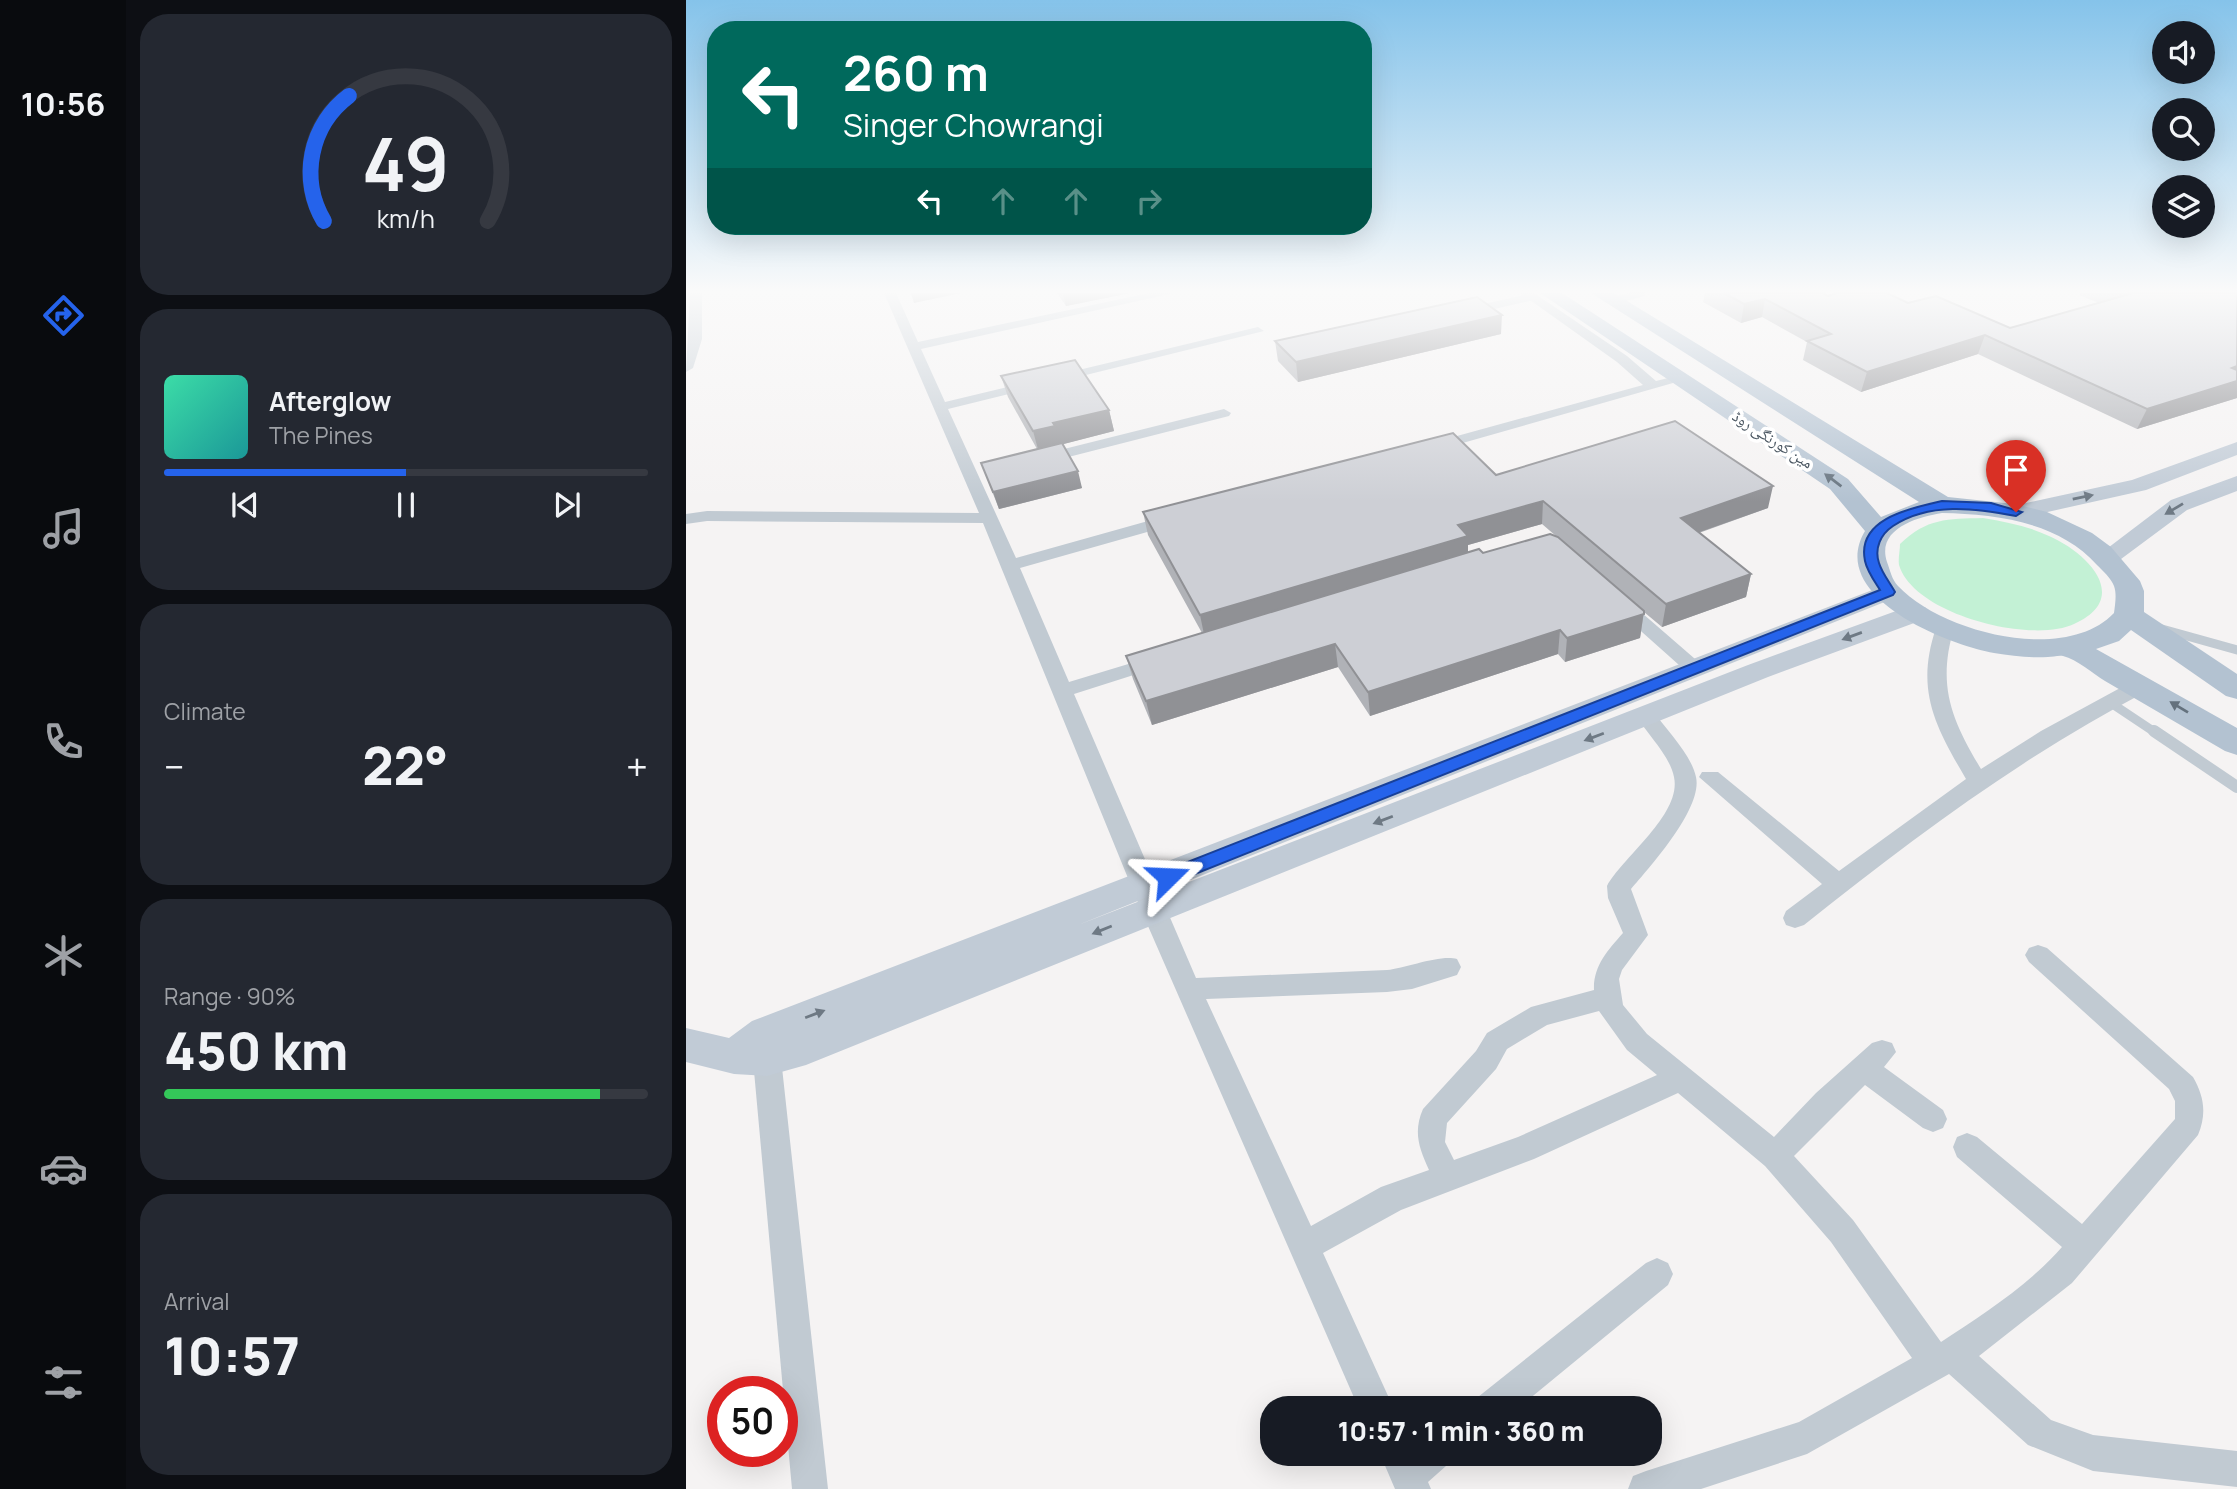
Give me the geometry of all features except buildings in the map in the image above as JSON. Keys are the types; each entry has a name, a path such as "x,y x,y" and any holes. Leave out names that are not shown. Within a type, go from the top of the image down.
{"main road":[{"name":"مین کورنگی روڈ","path":"1652,362 1839,484 1878,530"},
{"name":"مین کورنگی روڈ","path":"1712,362 1942,505"},
{"path":"2016,512 2138,485 2237,449"},
{"path":"2108,557 2179,505 2237,483"},
{"path":"2135,620 2108,636 2070,647 2025,648 1977,639 1945,628 1916,613 1888,592 1872,562 1871,545 1878,530 1904,513 1942,505 1978,506 2016,512 2067,530 2108,557 2129,587 2135,620 2237,689"},
{"path":"686,1045 755,1050 806,1048 1148,899 1695,669 1888,592"},
{"path":"1148,899 1647,717 1916,613"},
{"path":"2070,647 2237,743"}],"street":[{"path":"920,362 940,407 977,475 989,518 1148,899 1371,1396"},
{"path":"940,407 1126,362"},
{"path":"1626,362 1653,386"},
{"path":"1412,453 1680,379"},
{"path":"1024,463 1224,413"},
{"path":"686,519 707,516 989,518"},
{"path":"1010,565 1184,516"},
{"path":"1604,589 1695,669"},
{"path":"1945,628 1936,651 1934,689 1949,732 1978,781"},
{"path":"1063,691 1181,654"},
{"path":"1795,918 1978,781 2074,718 2140,686"},
{"path":"1647,717 1685,777 1685,794 1666,826 1619,886 1618,894 1635,925 1636,934 1611,965 1606,979 1607,998 1637,1042 1775,1156 1842,1231 1944,1359 2040,1433 2093,1453 2237,1469"},
{"path":"1710,777 1838,884"},
{"path":"1646,1489 1807,1437 1944,1359 1994,1326 2061,1272 2188,1125 2189,1093 2179,1080 2038,955"},
{"path":"1188,989 1387,981 1412,978 1448,967"},
{"path":"1447,1178 1431,1142 1433,1118 1486,1060 1497,1041 1540,1015 1607,998"},
{"path":"755,1050 810,1489"},
{"path":"1775,1156 1826,1102 1873,1060 1933,1119"},
{"path":"1304,1247 1392,1198 1524,1149 1680,1078"},
{"path":"1967,1147 2085,1246"},
{"path":"1506,1396 1657,1275"}],"lane":[{"path":"2135,620 2237,650"},
{"path":"2108,701 2237,787"}],"green space":[{"path":"1983,518 2041,533 2078,553 2098,577 2102,589 2100,602 2091,613 2074,624 2055,629 2031,630 1976,621 1950,611 1927,598 1909,583 1899,565 1900,544 1910,535 1938,522"}],"route":[{"path":"1168,877 1888,592 1872,562 1871,545 1878,530 1904,513 1942,505 1991,507 2016,512"}]}
